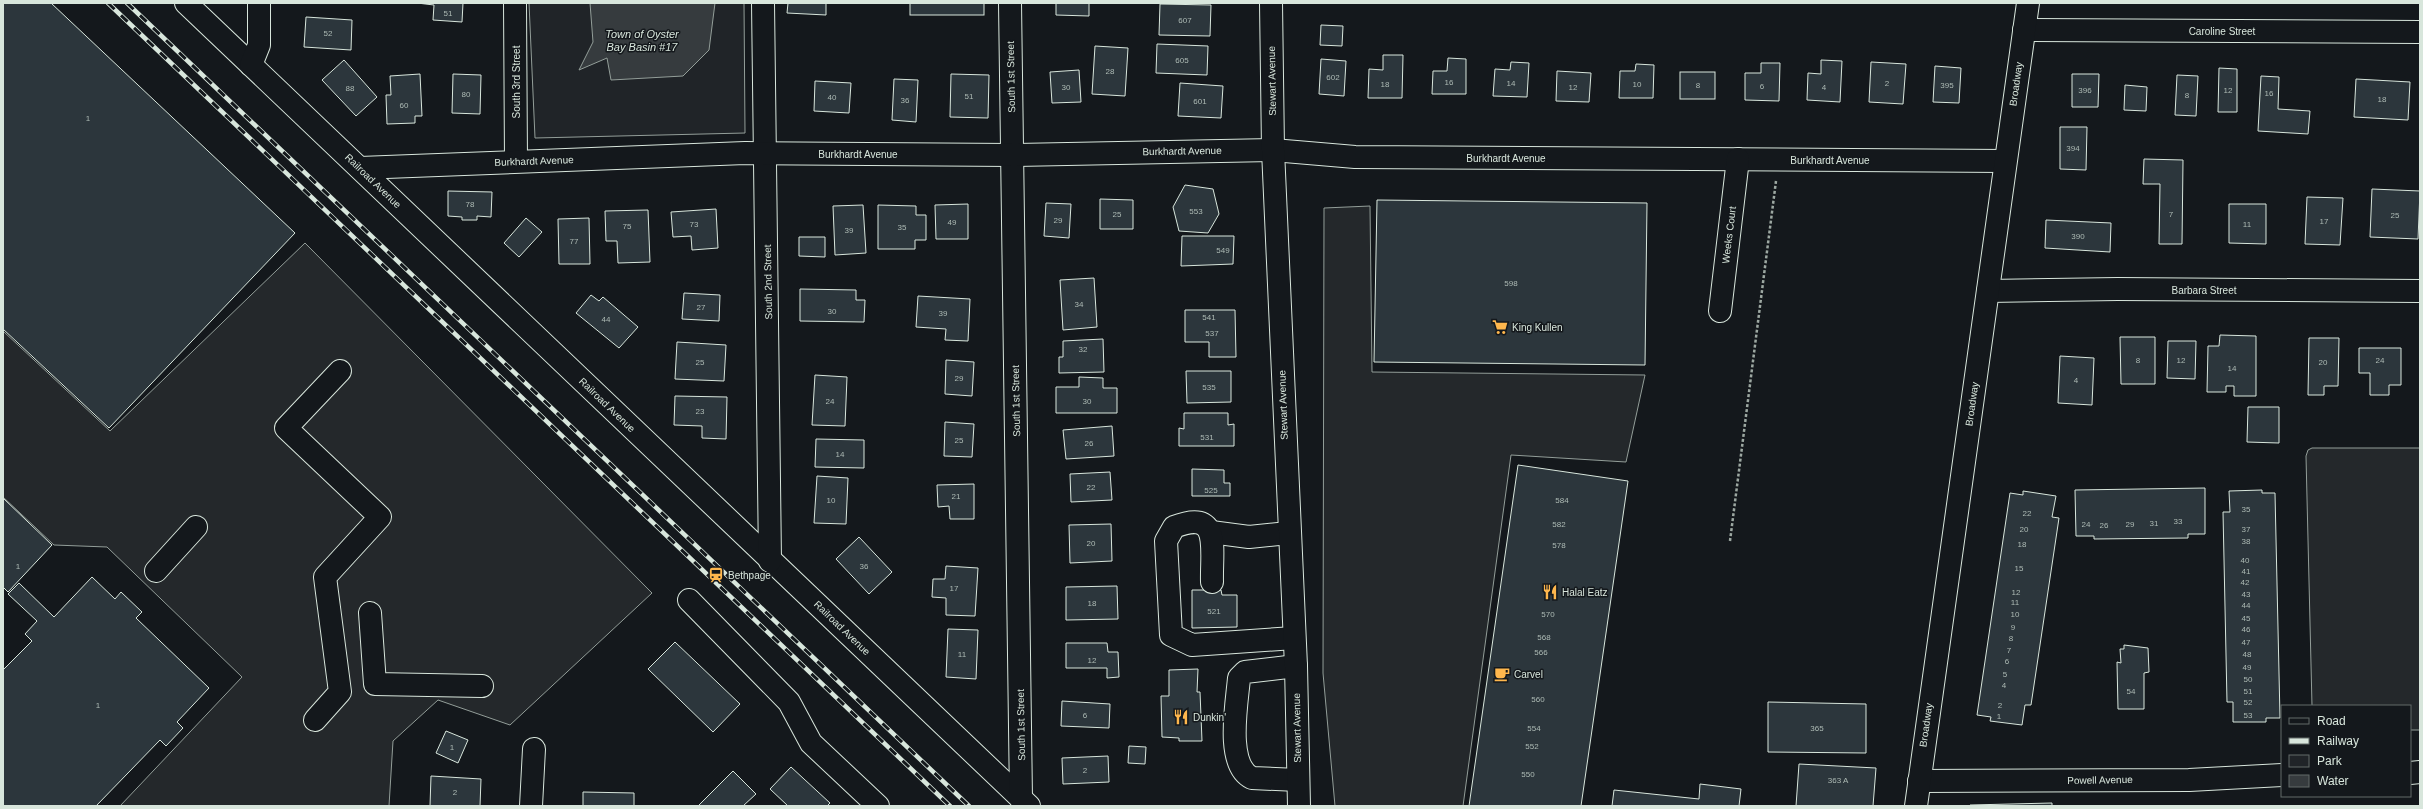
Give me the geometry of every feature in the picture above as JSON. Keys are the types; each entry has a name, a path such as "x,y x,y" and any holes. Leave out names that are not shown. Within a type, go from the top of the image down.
{"street":[{"name":"Railroad Avenue","path":"186,3 770,561 1025,802"},
{"path":"251,65 260,45 259,3"},
{"name":"South 3rd Street","path":"515,3 516,161"},
{"name":"South 2nd Street","path":"763,3 770,561"},
{"name":"South 1st Street","path":"1010,3 1025,802"},
{"name":"Stewart Avenue","path":"1272,3 1273,150 1288,533 1296,666 1299,806"},
{"name":"Broadway","path":"1916,806 2028,3"},
{"name":"Caroline Street","path":"2024,30 2420,32"},
{"name":"Burkhardt Avenue","path":"360,168 516,161 766,153 1012,155 1273,150 1355,157 2005,161"},
{"name":"Weeks Court","path":"1720,311 1738,159"},
{"name":"Barbara Street","path":"1988,291 2118,289 2420,291"},
{"path":"315,720 340,692 325,577 380,517 286,428 340,371"},
{"path":"1212,582 1211,532 1204,523 1190,520 1174,527 1166,541 1171,635 1192,646 1294,638"},
{"path":"156,571 196,527"},
{"path":"1211,532 1249,537 1288,533"},
{"path":"689,600 788,702 811,743 878,806"},
{"path":"370,613 375,684 482,686"},
{"path":"1296,666 1245,672 1241,674 1239,678 1235,740 1237,760 1247,776 1252,778 1298,780"},
{"path":"531,806 534,749"},
{"name":"Powell Avenue","path":"1919,781 2189,780 2281,776"}],"path":[{"path":"1730,541 1776,179"}],"green space":[{"path":"529,3 744,3 745,133 535,138"}],"shaded area":[{"path":"1370,206 1372,372 1645,375 1626,462 1511,455 1463,806 1335,806 1323,673 1324,208"},
{"path":"305,243 652,593 510,725 438,700 393,741 389,806 120,806 242,677 107,547 54,545 3,497 3,331 110,431"},
{"path":"2312,448 2420,448 2420,730 2411,730 2411,705 2312,705 2306,456 2308,450"}],"water":[{"name":"Town of Oyster Bay Basin #17","path":"590,3 715,3 709,50 683,76 611,80 607,58 579,70 593,42"}],"building":[{"path":"3,3 51,3 295,233 109,428 3,329"},
{"path":"417,3 463,3 462,22 433,20 434,5"},
{"path":"788,3 826,3 826,15 787,13"},
{"path":"910,3 984,3 984,15 910,15"},
{"path":"1056,3 1089,3 1089,16 1056,15"},
{"path":"1160,4 1211,5 1210,36 1159,35"},
{"path":"306,17 352,20 351,50 304,47"},
{"path":"1321,25 1343,26 1342,46 1320,45"},
{"path":"1157,44 1208,46 1207,75 1156,73"},
{"path":"1095,46 1128,48 1125,96 1092,94"},
{"path":"1383,55 1403,55 1402,98 1368,98 1369,69 1383,70"},
{"path":"1448,58 1466,59 1466,94 1432,94 1433,71 1447,71"},
{"path":"1321,59 1346,61 1344,96 1319,94"},
{"path":"344,60 377,97 356,116 322,80"},
{"path":"1821,60 1842,61 1840,102 1807,100 1808,73 1821,74"},
{"path":"1511,62 1529,63 1527,97 1493,96 1495,69 1510,70"},
{"path":"1871,62 1906,64 1903,104 1869,102"},
{"path":"1761,63 1780,63 1779,101 1745,100 1745,73 1761,73"},
{"path":"1636,64 1654,65 1653,98 1619,98 1620,71 1635,71"},
{"path":"1935,66 1961,68 1959,103 1933,102"},
{"path":"2219,68 2237,69 2237,112 2218,112"},
{"path":"1079,70 1081,102 1052,103 1050,72"},
{"path":"1557,71 1591,73 1589,102 1556,101"},
{"path":"1680,72 1715,72 1715,99 1680,99"},
{"path":"420,74 422,116 415,116 415,123 387,124 386,95 391,95 390,76"},
{"path":"453,74 481,75 480,114 452,113"},
{"path":"951,74 989,75 988,118 950,117"},
{"path":"2072,74 2099,74 2098,107 2072,107"},
{"path":"2177,75 2198,76 2196,116 2175,115"},
{"path":"2261,76 2279,77 2278,109 2310,111 2308,134 2258,131"},
{"path":"894,79 918,80 916,122 892,120"},
{"path":"2356,79 2410,82 2408,120 2354,117"},
{"path":"815,81 851,83 849,113 814,111"},
{"path":"1180,83 1223,86 1221,118 1178,116"},
{"path":"2125,85 2147,87 2146,111 2124,110"},
{"path":"2060,127 2087,127 2086,170 2060,169"},
{"path":"2144,159 2183,160 2182,244 2159,244 2160,184 2143,184"},
{"path":"1185,185 1213,189 1219,214 1208,233 1179,231 1173,207"},
{"path":"2372,189 2420,191 2418,239 2370,237"},
{"path":"448,191 492,192 491,217 477,216 477,220 462,220 462,217 448,216"},
{"path":"2307,197 2343,198 2340,245 2305,244"},
{"path":"1100,199 1133,200 1133,229 1100,229"},
{"path":"1377,200 1647,203 1645,365 1374,362"},
{"path":"1046,203 1071,204 1069,238 1044,236"},
{"path":"968,204 968,239 936,239 935,205"},
{"path":"2229,204 2266,204 2266,244 2229,243"},
{"path":"863,205 866,253 835,255 833,206"},
{"path":"878,205 916,206 916,215 926,215 926,240 915,240 915,249 878,249"},
{"path":"716,209 718,248 692,250 691,236 673,237 671,212"},
{"path":"648,210 650,262 618,263 617,241 606,241 605,211"},
{"path":"526,218 542,232 519,257 504,243"},
{"path":"589,218 590,264 559,264 558,219"},
{"path":"2046,220 2111,223 2110,252 2045,248"},
{"path":"1182,236 1234,236 1233,264 1181,266"},
{"path":"799,237 825,237 825,257 799,256"},
{"path":"1094,278 1097,327 1063,330 1060,280"},
{"path":"800,289 856,290 856,300 865,300 864,322 800,321"},
{"path":"684,293 720,295 719,321 682,319"},
{"path":"591,295 599,301 603,297 638,327 619,348 576,313"},
{"path":"918,296 970,299 968,341 945,340 946,329 916,327"},
{"path":"1185,310 1235,310 1236,357 1209,357 1209,342 1185,342"},
{"path":"2220,335 2256,336 2256,396 2234,396 2234,386 2226,386 2226,392 2207,392 2208,346 2219,346"},
{"path":"2120,337 2155,337 2155,384 2121,384"},
{"path":"2309,338 2339,338 2338,386 2324,386 2324,395 2308,395"},
{"path":"1103,339 1104,372 1059,373 1059,357 1063,357 1063,341"},
{"path":"2168,341 2196,341 2195,379 2167,378"},
{"path":"677,342 726,345 724,381 675,379"},
{"path":"2359,348 2401,348 2401,385 2389,385 2389,395 2370,395 2370,373 2359,373"},
{"path":"2060,356 2094,358 2092,405 2058,403"},
{"path":"946,360 974,362 972,396 945,394"},
{"path":"1186,371 1231,371 1231,402 1187,403"},
{"path":"815,375 847,377 845,426 812,425"},
{"path":"1079,377 1103,378 1103,388 1117,388 1117,413 1056,413 1056,387 1079,387"},
{"path":"675,396 727,397 726,439 702,438 702,426 674,425"},
{"path":"2248,407 2279,407 2279,443 2247,442"},
{"path":"1184,413 1228,413 1228,425 1234,424 1234,446 1179,446 1179,428 1184,429"},
{"path":"945,422 974,424 972,457 944,456"},
{"path":"1112,426 1114,456 1066,459 1063,430"},
{"path":"816,439 864,440 864,468 815,467"},
{"path":"1518,465 1628,481 1581,806 1469,806"},
{"path":"1192,469 1224,470 1224,483 1230,483 1230,496 1192,496"},
{"path":"1110,472 1112,500 1071,502 1070,474"},
{"path":"817,476 848,478 846,524 814,523"},
{"path":"974,484 974,519 950,519 949,506 938,507 937,485"},
{"path":"2205,488 2205,534 2188,534 2188,538 2094,539 2094,536 2076,536 2075,490"},
{"path":"2262,490 2262,493 2275,493 2280,718 2266,718 2266,722 2233,722 2233,702 2227,702 2223,512 2230,512 2229,491"},
{"path":"2023,491 2056,496 2052,517 2059,518 2031,705 2025,705 2022,725 1990,721 1991,717 1977,715 2010,493 2023,495"},
{"path":"3,498 52,545 8,592 3,587"},
{"path":"1111,524 1112,561 1070,563 1069,525"},
{"path":"859,537 892,572 869,594 836,559"},
{"path":"946,566 978,568 975,616 946,615 946,598 932,597 933,579 945,579"},
{"path":"92,577 115,599 121,592 142,612 136,618 209,688 177,722 183,728 166,746 160,740 96,806 3,806 3,670 32,641 25,634 37,621 8,594 19,583 54,617"},
{"path":"1117,586 1118,619 1066,620 1066,587"},
{"path":"1192,590 1221,590 1222,595 1237,595 1237,627 1192,628"},
{"path":"948,629 978,630 976,679 946,677"},
{"path":"675,642 740,704 713,732 648,669"},
{"path":"1066,643 1107,643 1108,652 1118,652 1119,677 1107,678 1107,668 1066,668"},
{"path":"2124,645 2148,648 2149,672 2144,673 2144,709 2118,709 2117,662 2121,663 2120,649 2124,649"},
{"name":"Dunkin'","path":"1198,669 1197,692 1200,692 1202,741 1179,741 1179,738 1162,737 1161,696 1169,696 1169,670"},
{"path":"1062,701 1110,704 1109,728 1061,726"},
{"path":"1768,702 1866,704 1866,753 1768,752"},
{"path":"446,731 468,740 458,763 436,753"},
{"path":"1129,746 1146,747 1145,764 1128,763"},
{"path":"1108,756 1109,782 1063,784 1062,758"},
{"path":"1799,764 1876,768 1873,806 1796,806"},
{"path":"791,767 830,803 827,806 788,806 770,789"},
{"path":"733,771 756,794 743,806 698,806"},
{"path":"431,776 481,779 480,806 430,806"},
{"path":"1700,784 1741,789 1739,806 1612,806 1614,790 1699,799"},
{"path":"583,792 634,793 634,806 583,806"},
{"path":"2052,803 2052,806 1970,806 1970,805"}],"railway":[{"path":"108,3 950,806"},
{"path":"127,3 969,806"}],"place":[{"name":"King Kullen","path":"1500,327"},
{"name":"Bethpage","path":"716,575"},
{"name":"Halal Eatz","path":"1550,592"},
{"name":"Carvel","path":"1502,674"},
{"name":"Dunkin'","path":"1181,717"}]}
